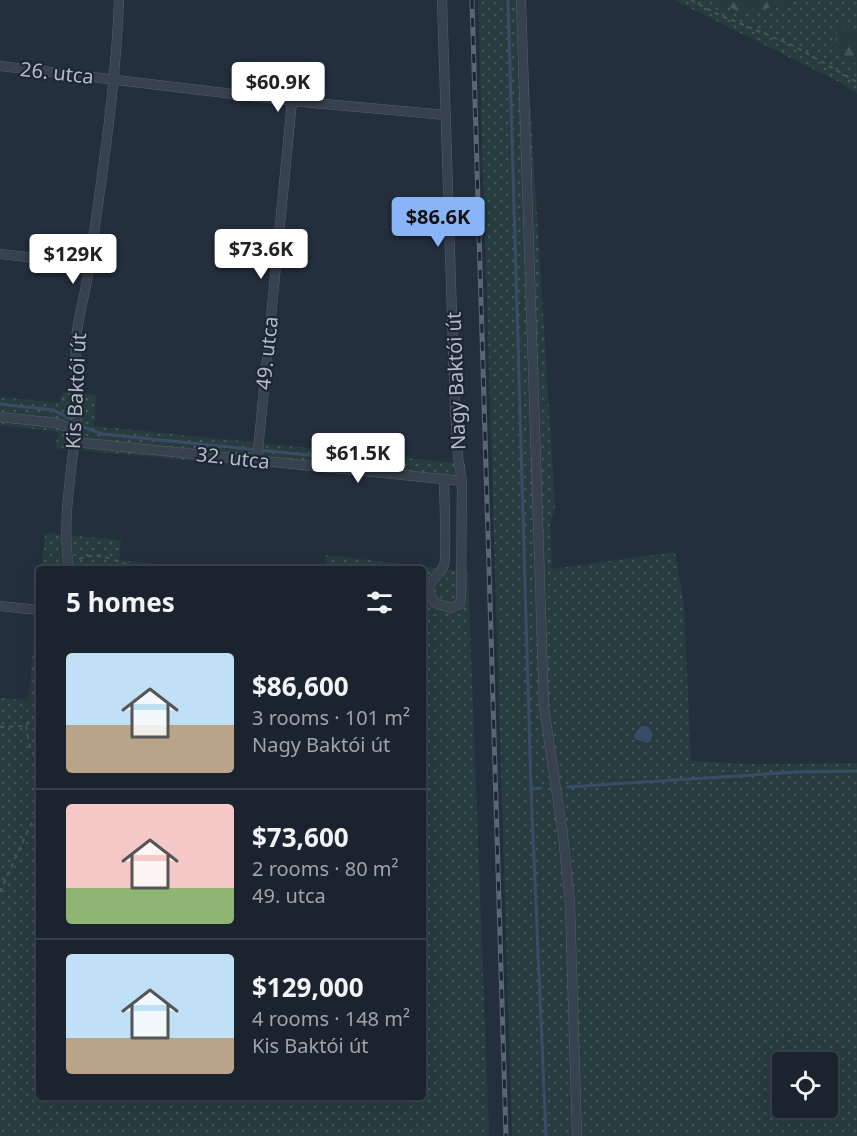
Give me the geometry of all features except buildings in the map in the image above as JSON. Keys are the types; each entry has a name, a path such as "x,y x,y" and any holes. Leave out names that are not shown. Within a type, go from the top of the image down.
{"street":[{"name":"Kis Baktói út","path":"71,566 66,551 78,408 76,337 90,264 113,79 119,0"},
{"name":"Nagy Baktói út","path":"442,0 455,410 462,481 461,598 459,604 451,608 435,603 429,589 430,583 444,564 444,479"},
{"path":"521,0 544,707 563,836 570,903 576,1136"},
{"name":"26. utca","path":"0,66 292,101 446,116"},
{"name":"49. utca","path":"257,461 292,101"},
{"path":"0,254 90,264"},
{"path":"0,417 56,423 76,430"},
{"name":"32. utca","path":"75,442 462,481"},
{"path":"0,606 36,610"}],"path":[{"path":"691,0 794,46 857,82"},
{"path":"71,566 88,555 106,556 121,566"},
{"path":"0,727 26,726 35,717 36,712"},
{"path":"26,726 30,747 36,760"},
{"path":"0,892 36,813"}],"green space":[{"path":"478,0 526,0 525,20 555,507 550,526 552,569 675,552 684,606 691,761 754,764 857,763 857,1136 512,1136"},
{"path":"674,0 714,0 744,14 799,0 857,0 857,35 839,24 833,49 857,64 857,94 841,83"},
{"path":"714,0 799,0 744,14"},
{"path":"839,24 857,35 857,64 833,49"},
{"path":"63,392 96,395 94,426 465,464 465,485 55,448 59,432 0,425 0,397 60,403"},
{"path":"45,533 121,540 119,560 172,566 42,566"},
{"path":"326,555 418,566 325,566"},
{"path":"426,567 468,572 489,1136 0,1136 0,698 28,700 36,622 36,1100 426,1100"}],"water":[{"path":"641,726 647,726 652,732 651,741 648,743 635,739 634,735"}],"waterway":[{"path":"508,0 531,789 546,1136"},
{"path":"0,404 53,410 71,419"},
{"path":"84,427 102,434 347,459"},
{"path":"567,787 798,772 857,771"},
{"path":"531,789 541,788"}],"railway":[{"path":"472,0 506,1136"}]}
